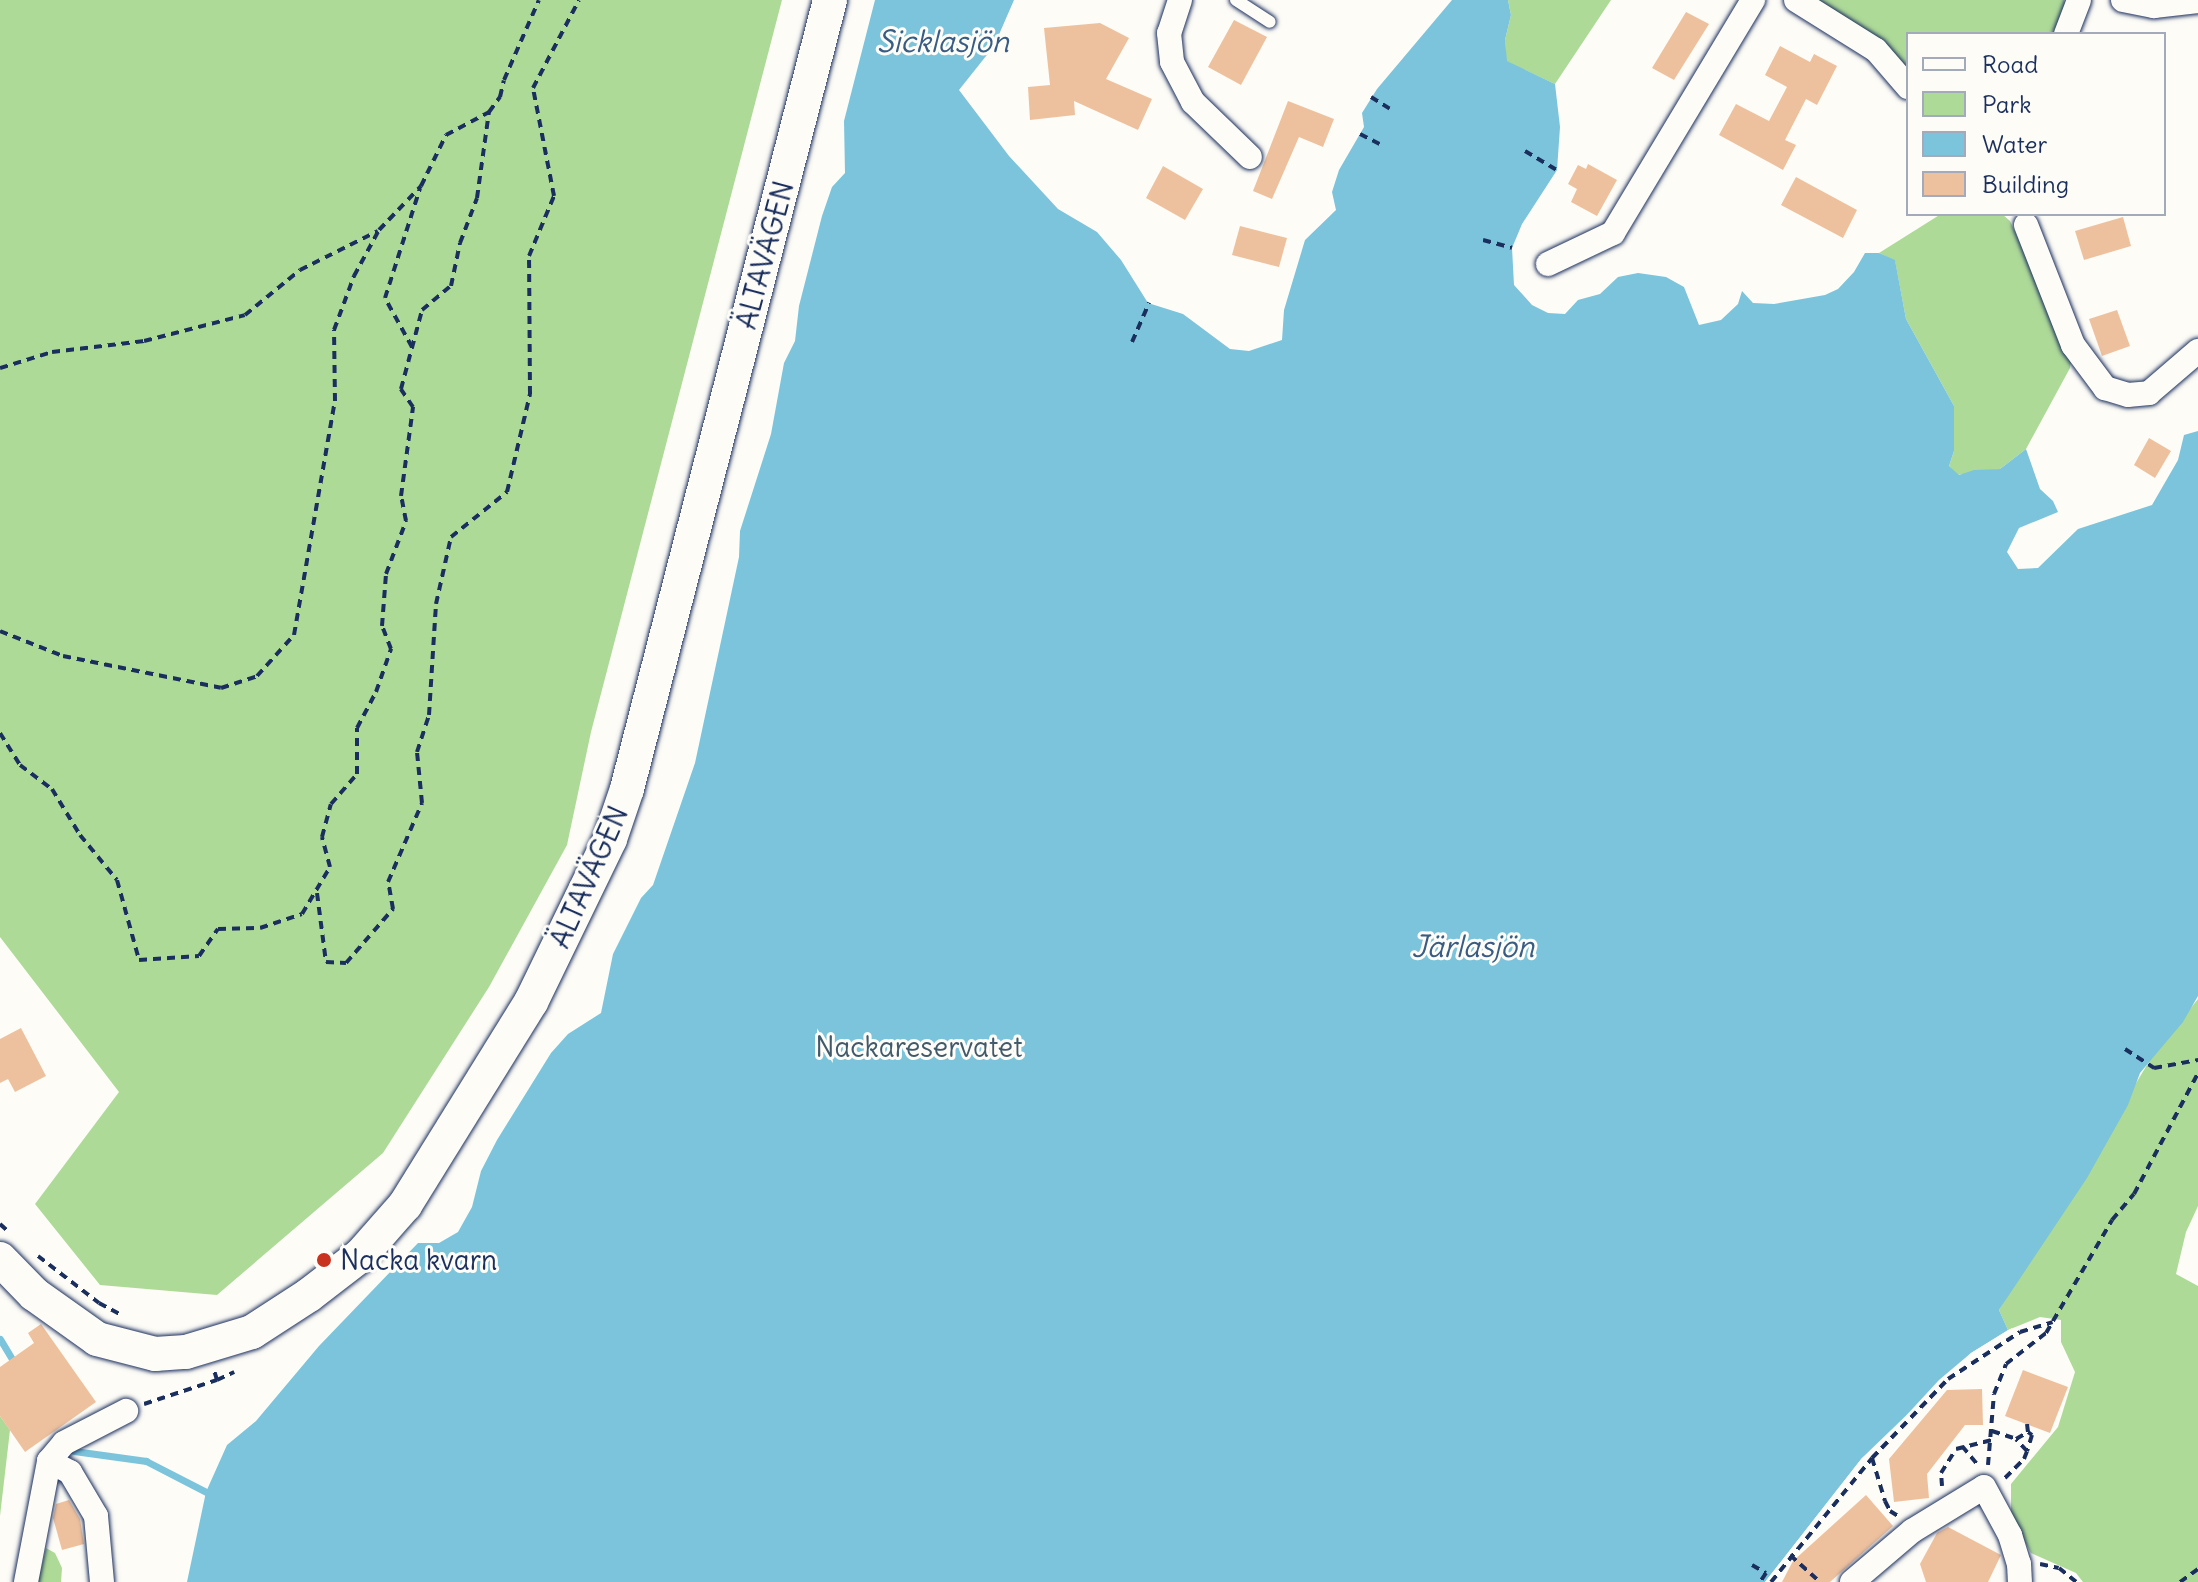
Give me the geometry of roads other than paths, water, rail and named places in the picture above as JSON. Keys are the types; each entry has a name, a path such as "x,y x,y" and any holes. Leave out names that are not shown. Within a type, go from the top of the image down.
{"main road":[{"name":"ÄLTAVÄGEN","path":"10,1255 34,1294 97,1339 155,1354 186,1352 252,1332 309,1295 361,1255 405,1205 531,1002 610,839 627,789 830,0"}],"street":[{"path":"1180,0 1169,33 1172,62 1193,102 1250,157"},
{"path":"1548,264 1613,233 1753,0"},
{"path":"1796,0 1876,50 1906,85"},
{"path":"2067,32 2079,0"},
{"path":"2123,0 2154,6 2198,1"},
{"path":"2023,218 2073,345 2105,388 2128,395 2149,393 2198,351"},
{"path":"26,1582 49,1461 64,1443 126,1411"},
{"path":"49,1461 70,1472 96,1516 102,1582"},
{"path":"1852,1582 1912,1531 1985,1481 2010,1535 2020,1573"}],"lane":[{"path":"1236,0 1270,22"}],"water":[{"name":"Järlasjön","path":"875,0 1014,0 994,46 959,90 1009,156 1058,209 1097,232 1121,260 1148,303 1183,314 1230,349 1249,351 1282,340 1284,310 1305,240 1336,210 1332,192 1339,170 1364,127 1362,113 1377,89 1452,0 1508,0 1511,15 1505,40 1507,61 1555,84 1560,127 1557,170 1522,224 1512,248 1514,285 1532,305 1548,313 1565,314 1578,300 1600,294 1618,277 1638,273 1666,277 1684,287 1699,325 1721,320 1738,304 1742,291 1753,303 1774,304 1825,295 1838,289 1854,272 1865,253 1879,253 1895,260 1906,319 1954,406 1954,451 1949,466 1959,475 1974,470 2000,469 2026,449 2040,489 2053,501 2058,512 2019,528 2007,552 2018,569 2038,568 2078,529 2152,505 2178,460 2184,435 2198,431 2198,996 2183,1022 2140,1073 2128,1105 2087,1178 1999,1310 2008,1330 1971,1353 1862,1458 1765,1582 187,1582 206,1492 227,1445 256,1421 319,1346 418,1243 439,1243 458,1232 472,1207 481,1171 497,1140 551,1053 568,1034 601,1013 613,954 641,898 653,885 695,763 739,557 740,531 771,434 784,363 795,341 799,306 822,216 832,187 845,173 844,121"}],"waterway":[{"path":"0,1339 12,1359"},
{"path":"74,1451 146,1461 206,1492"}],"place":[{"name":"Nacka kvarn","path":"324,1260"}],"water label":[{"name":"Sicklasjön","path":"943,41"}],"park label":[{"name":"Nackareservatet","path":"919,1047"}]}
